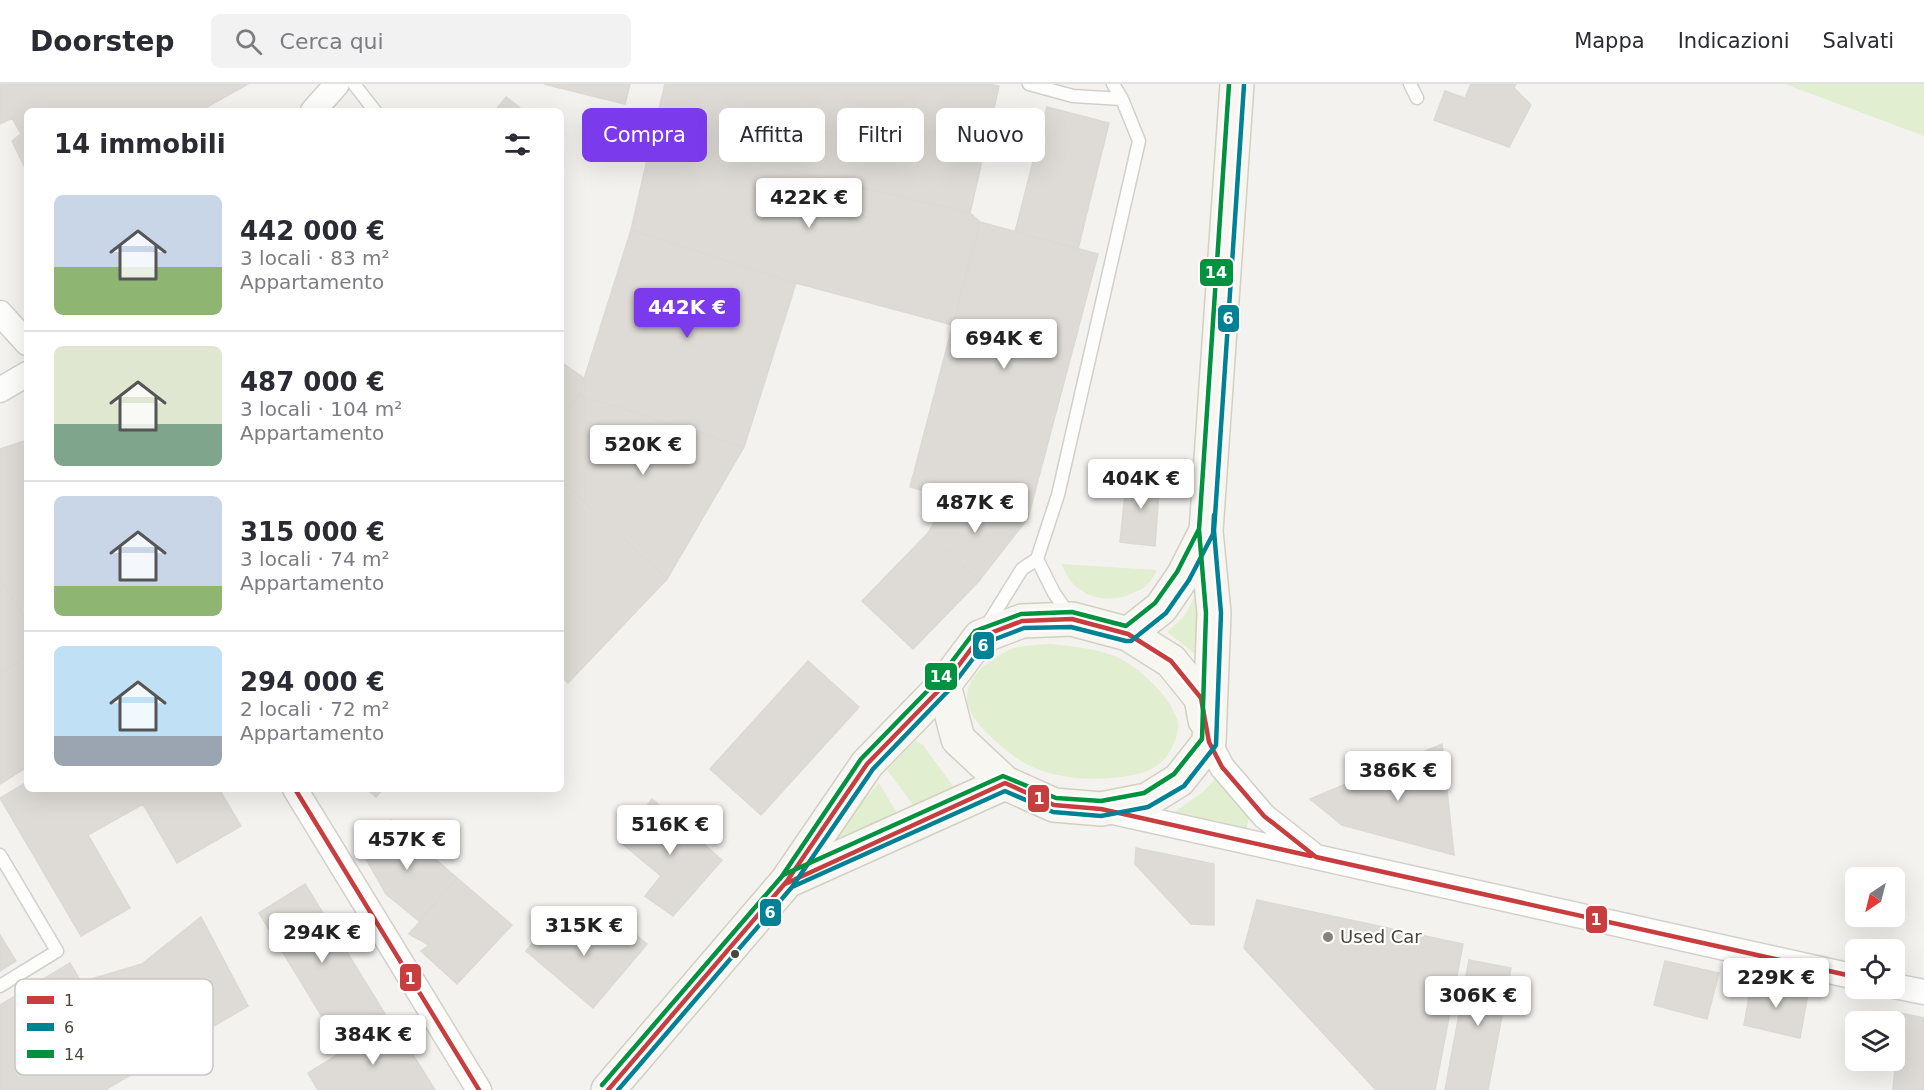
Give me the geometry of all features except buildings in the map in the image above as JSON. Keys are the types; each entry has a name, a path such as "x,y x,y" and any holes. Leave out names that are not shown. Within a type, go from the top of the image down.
{"street":[{"path":"316,108 337,84"},
{"path":"1101,809 1147,800 1179,780 1209,742 1214,614 1206,531 1237,84"},
{"path":"0,313 24,341"},
{"path":"0,390 24,376"},
{"path":"1128,634 1161,608 1184,576 1206,531"},
{"path":"608,1090 787,881 867,764 944,685 980,638 1022,621 1072,619 1128,634 1171,661 1201,698 1209,742 1222,768 1264,816 1316,857"},
{"path":"944,685 958,739 1005,783 1054,805 1101,809 1845,975"},
{"path":"787,881 1005,783"},
{"path":"297,792 479,1090"},
{"path":"1905,988 1924,992"}],"lane":[{"path":"354,84 373,108"},
{"path":"1029,84 1073,96 1122,99"},
{"path":"980,638 1022,569 1037,559 1061,484 1139,141 1122,99 1113,84"},
{"path":"1410,84 1417,98"},
{"path":"1037,559 1054,593 1072,619"},
{"path":"0,855 57,951 0,986"}],"green space":[{"path":"1785,84 1924,84 1924,136"},
{"path":"1062,564 1157,570 1142,588 1126,596 1106,598 1087,594 1079,589 1066,574"},
{"path":"1200,588 1195,654 1167,632 1184,616"},
{"path":"1050,644 1086,648 1113,655 1130,664 1163,694 1178,722 1176,739 1164,760 1143,773 1120,777 1078,778 1051,773 1026,764 989,736 973,716 969,707 967,698 971,681 990,661 1006,651 1022,646"},
{"path":"916,741 923,745 953,786 948,796 943,799 914,806 887,770"},
{"path":"1218,775 1250,814 1245,834 1166,818 1204,791"},
{"path":"879,783 897,813 852,836 813,861 826,843"}],"transit line":[{"name":"14","path":"602,1085 783,875 1003,776 1056,798 1101,801 1144,793 1174,774 1202,739 1206,613 1199,530 1229,84"},
{"name":"6","path":"618,1090 792,887 1005,791 1053,812 1101,816 1148,807 1184,786 1216,745 1221,613 1214,531 1244,85"},
{"name":"14","path":"780,879 861,759 938,680 975,631 1021,614 1072,612 1126,626 1155,603 1177,572 1199,529 1200,515"},
{"name":"6","path":"792,887 873,769 949,690 985,643 1024,628 1071,627 1131,641 1166,613 1189,580 1213,534 1214,515"},
{"name":"1","path":"608,1090 787,881 867,764 944,685 980,637 1022,621 1072,619 1128,634 1171,661 1201,698 1209,742 1222,767 1264,816 1316,857 1845,975"},
{"name":"1","path":"785,884 1005,783 1054,805 1101,809 1311,856"},
{"name":"1","path":"297,792 479,1090"}],"place":[{"name":"Used Car","path":"1328,937"}]}
